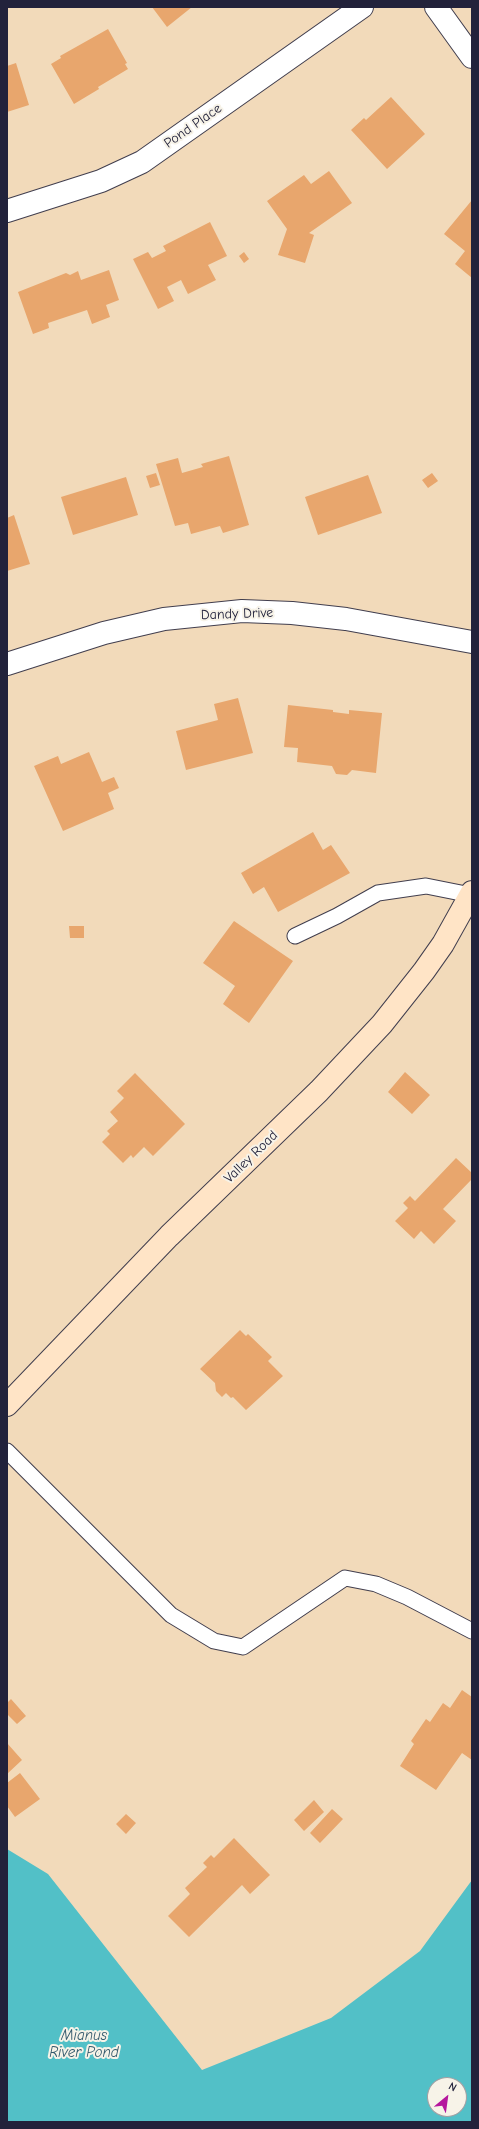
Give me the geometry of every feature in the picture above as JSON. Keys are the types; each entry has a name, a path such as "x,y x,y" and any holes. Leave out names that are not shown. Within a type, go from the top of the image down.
{"main road":[{"name":"Valley Road","path":"7,1405 169,1236 318,1091 382,1024 424,971 443,944 471,893"}],"street":[{"name":"Pond Place","path":"7,212 101,181 142,162 362,7"},
{"path":"436,7 472,57"},
{"name":"Dandy Drive","path":"7,664 104,633 164,619 242,611 292,613 346,618 472,642"}],"lane":[{"path":"295,936 337,916 378,893 426,886 471,893"},
{"path":"7,1451 171,1615 214,1641 243,1647 345,1578 376,1584 401,1594 472,1631"}],"water":[{"name":"Mianus River Pond","path":"7,1849 48,1874 202,2070 331,2018 420,1951 472,1880 472,2122 7,2122"}],"building":[{"path":"152,7 192,7 167,27"},
{"path":"108,29 127,63 125,64 128,69 98,87 99,89 74,104 51,64 61,58 60,56"},
{"path":"16,63 29,105 7,112 7,66"},
{"path":"391,97 425,134 387,169 351,130 364,118 366,120"},
{"path":"329,171 352,203 309,233 314,235 305,263 278,255 287,229 267,201 304,175 311,184"},
{"path":"472,200 472,278 455,264 465,251 444,234"},
{"path":"210,222 227,256 208,265 216,280 188,294 181,280 167,287 174,301 158,309 133,259 148,252 152,258 166,251 163,246"},
{"path":"244,252 249,259 244,263 239,256"},
{"path":"109,270 119,300 106,305 110,317 92,324 87,310 48,323 49,328 33,334 18,292 66,273 70,275 78,271 81,280"},
{"path":"229,456 249,525 223,533 220,526 191,534 188,523 175,526 156,464 178,458 182,473 203,467 201,464"},
{"path":"156,473 160,485 150,488 146,476"},
{"path":"432,473 438,481 428,488 422,480"},
{"path":"368,475 382,513 318,535 305,497"},
{"path":"126,477 138,515 73,535 61,497"},
{"path":"14,515 30,564 7,571 7,518"},
{"path":"238,698 253,753 186,770 176,731 218,720 214,704"},
{"path":"288,705 333,710 333,712 349,714 349,710 382,713 376,773 352,770 347,775 336,774 332,766 297,762 298,748 284,747"},
{"path":"89,752 102,782 114,777 119,788 108,793 114,809 63,831 34,766 58,756 61,764"},
{"path":"313,832 323,850 331,845 350,873 278,912 264,887 253,894 241,873"},
{"path":"234,921 293,961 249,1023 223,1004 235,986 203,963"},
{"path":"69,926 84,926 84,938 70,938"},
{"path":"405,1072 430,1095 412,1114 388,1092"},
{"path":"135,1073 185,1124 153,1156 144,1147 133,1158 131,1155 123,1163 102,1142 110,1134 107,1131 118,1121 110,1112 124,1098 117,1091"},
{"path":"456,1158 472,1173 472,1179 443,1209 456,1221 434,1244 421,1231 414,1239 395,1221 408,1208 403,1203 410,1196 415,1201"},
{"path":"240,1330 246,1336 248,1334 272,1357 268,1361 283,1376 246,1410 233,1397 231,1398 226,1393 222,1397 216,1391 215,1383 200,1369"},
{"path":"462,1690 472,1697 472,1760 462,1753 436,1790 400,1766 414,1744 411,1741 426,1719 430,1722 443,1703 450,1708"},
{"path":"11,1699 26,1716 17,1724 7,1714 7,1703"},
{"path":"7,1743 22,1760 7,1774"},
{"path":"20,1773 40,1799 15,1817 7,1806 7,1783"},
{"path":"314,1800 324,1812 304,1831 294,1820"},
{"path":"332,1809 343,1819 320,1843 310,1833"},
{"path":"126,1814 136,1823 126,1834 116,1824"},
{"path":"234,1838 270,1875 250,1894 242,1885 189,1937 168,1916 190,1894 185,1888 207,1867 203,1863 211,1855 214,1858"}]}
